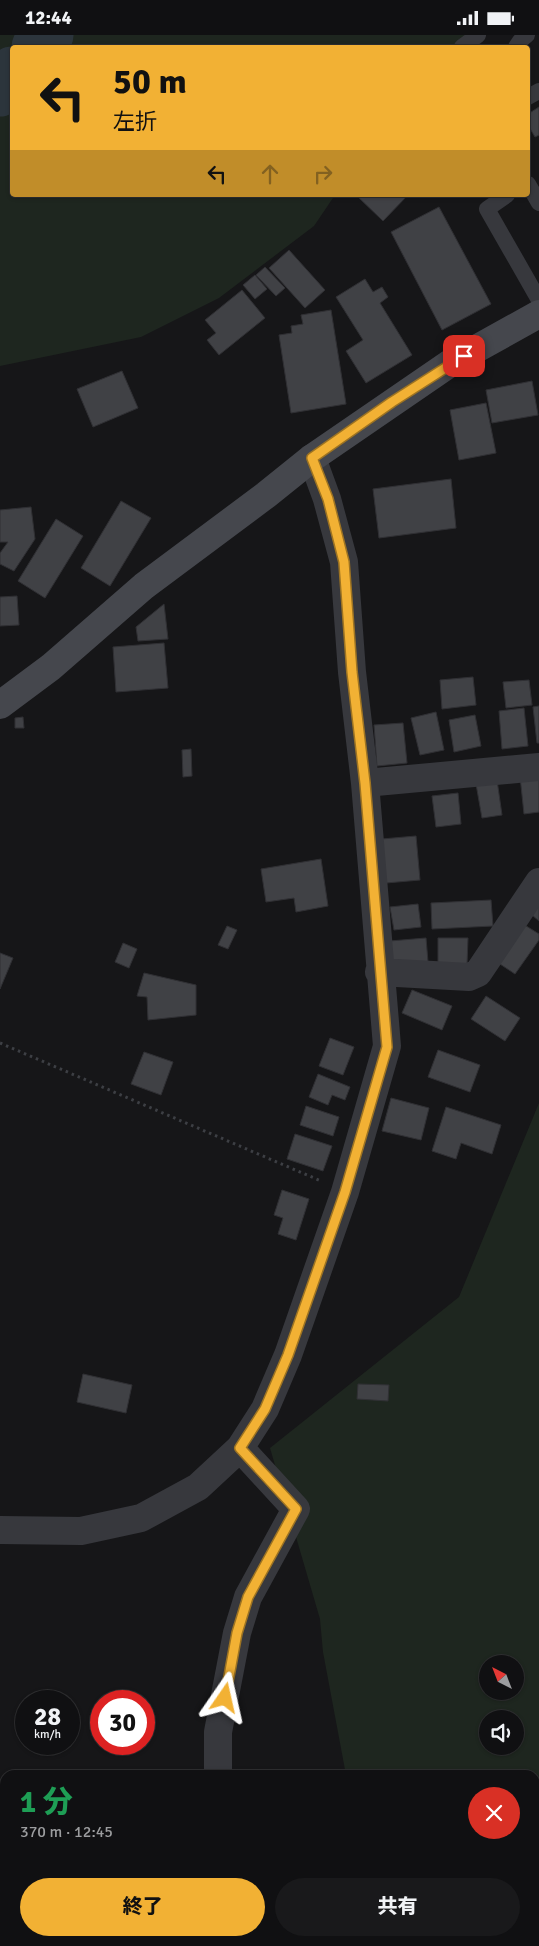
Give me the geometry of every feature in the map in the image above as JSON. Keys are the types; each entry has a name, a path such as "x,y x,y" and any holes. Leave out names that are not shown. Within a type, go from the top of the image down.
{"main road":[{"path":"0,705 51,667 144,586 266,495 312,458 449,364 539,313"}],"street":[{"path":"0,1530 81,1531 141,1518 198,1487 240,1448 265,1409 288,1355 345,1192 387,1047 379,972 365,783 352,672 344,562 328,499 312,458"},
{"path":"365,783 539,767"},
{"path":"379,972 469,977 478,973 539,882"},
{"path":"218,1770 218,1732 237,1633 248,1597 296,1509 240,1448"}],"lane":[{"path":"517,45 527,35"},
{"path":"530,186 539,203"},
{"path":"504,197 487,209 539,300"}],"path":[{"path":"0,1043 345,1192"}],"shaded area":[{"path":"0,35 465,35 454,45 10,45 10,197 334,197 314,226 219,298 141,337 0,366"},
{"path":"539,1103 539,1770 345,1770 323,1652 320,1619 270,1448 459,1297"}],"building":[{"path":"539,107 539,135 535,137 530,128 530,113"},
{"path":"358,197 406,197 383,221"},
{"path":"439,207 491,304 442,330 391,232"},
{"path":"289,250 325,290 305,308 269,268"},
{"path":"265,267 285,288 276,296 256,275"},
{"path":"255,275 267,289 255,299 243,285"},
{"path":"365,279 373,292 382,287 388,297 380,303 412,355 366,383 346,351 363,340 336,297"},
{"path":"242,290 265,318 219,355 207,340 216,333 205,320"},
{"path":"331,310 346,404 291,413 279,335 292,333 291,326 303,324 301,315"},
{"path":"122,371 138,408 93,427 77,389"},
{"path":"532,381 538,415 492,423 486,390"},
{"path":"486,403 496,453 459,460 450,410"},
{"path":"451,479 456,528 379,538 373,489"},
{"path":"121,501 151,518 110,586 81,568"},
{"path":"31,507 35,539 14,571 0,564 0,553 8,542 0,542 0,510"},
{"path":"56,519 83,536 45,598 18,581"},
{"path":"17,596 19,625 0,626 0,597"},
{"path":"164,604 168,639 138,641 136,627"},
{"path":"164,643 168,688 116,692 113,647"},
{"path":"473,677 476,705 442,709 440,680"},
{"path":"529,680 532,705 506,708 503,682"},
{"path":"539,706 539,743 537,743 533,707"},
{"path":"524,708 528,746 502,749 499,711"},
{"path":"436,712 444,750 420,755 411,718"},
{"path":"475,715 481,746 454,752 449,720"},
{"path":"23,717 24,728 15,728 15,718"},
{"path":"403,723 407,763 377,766 374,725"},
{"path":"191,749 192,776 183,777 182,750"},
{"path":"539,774 539,812 524,814 520,776"},
{"path":"497,780 502,815 482,818 476,784"},
{"path":"458,793 461,824 436,827 432,796"},
{"path":"416,836 420,880 386,883 382,839"},
{"path":"321,859 328,906 296,912 294,898 266,902 261,869"},
{"path":"491,900 493,926 432,929 431,903"},
{"path":"418,904 421,927 394,930 390,907"},
{"path":"539,905 539,921 532,915"},
{"path":"523,924 539,934 539,940 515,974 497,962"},
{"path":"227,926 237,930 228,949 218,945"},
{"path":"426,938 428,962 392,964 390,941"},
{"path":"438,938 468,938 467,964 438,963"},
{"path":"123,943 137,949 129,968 115,962"},
{"path":"0,953 13,958 0,989"},
{"path":"144,973 196,985 196,1015 148,1020 147,997 137,996"},
{"path":"412,990 452,1006 442,1030 402,1013"},
{"path":"486,996 520,1018 505,1041 471,1019"},
{"path":"330,1038 354,1047 343,1075 319,1066"},
{"path":"438,1050 480,1065 470,1092 428,1077"},
{"path":"144,1052 173,1062 161,1095 131,1084"},
{"path":"318,1074 350,1087 345,1100 332,1095 328,1105 309,1097"},
{"path":"391,1098 429,1108 421,1140 382,1131"},
{"path":"306,1106 339,1117 333,1136 300,1125"},
{"path":"446,1107 501,1125 492,1154 461,1143 456,1159 432,1151"},
{"path":"295,1134 332,1146 323,1171 287,1159"},
{"path":"282,1190 309,1199 296,1240 278,1234 283,1218 274,1215"},
{"path":"83,1374 132,1385 126,1413 77,1402"},
{"path":"358,1384 389,1385 388,1401 357,1399"}],"waterway":[{"path":"38,45 49,35"},
{"path":"0,92 10,74"}],"route":[{"path":"225,1698 237,1633 248,1597 296,1509 240,1448 265,1409 288,1355 345,1192 387,1047 379,972 365,783 352,672 344,562 328,499 312,458 392,402 464,356"}]}
